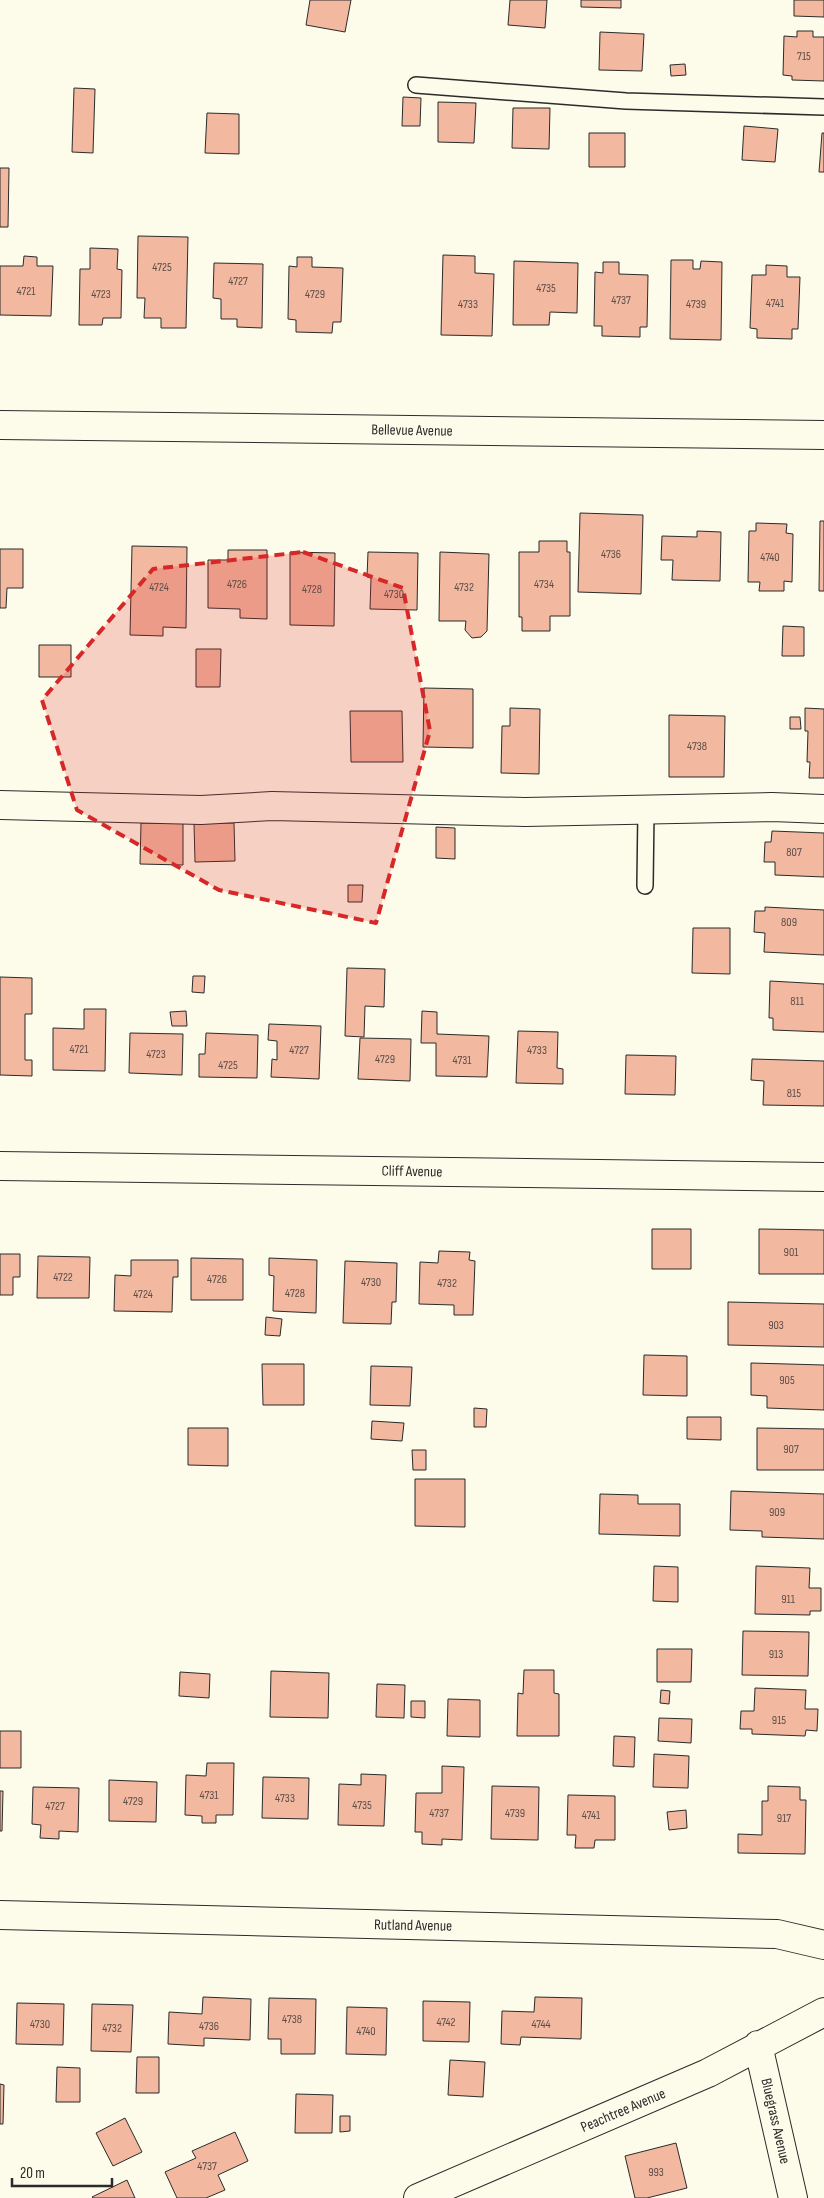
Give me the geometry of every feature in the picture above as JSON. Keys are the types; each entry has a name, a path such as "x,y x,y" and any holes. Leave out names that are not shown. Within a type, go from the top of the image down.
{"street":[{"name":"Bellevue Avenue","path":"0,425 824,436"},
{"path":"0,805 201,810 272,806 525,812 772,807 824,809"},
{"name":"Cliff Avenue","path":"0,1166 824,1177"},
{"name":"Rutland Avenue","path":"0,1915 777,1934 824,1945"},
{"name":"Peachtree Avenue","path":"418,2198 708,2074 758,2045 824,2012"},
{"name":"Bluegrass Avenue","path":"758,2045 793,2198"}],"lane":[{"path":"416,85 626,100 824,107"},
{"path":"645,886 646,810"}],"highlighted area":[{"path":"303,552 403,588 430,731 376,923 219,890 77,810 42,700 153,569"}],"building":[{"path":"310,0 351,0 345,32 306,25"},
{"path":"510,0 547,0 545,28 508,25"},
{"path":"581,0 621,0 621,8 581,7"},
{"path":"794,0 824,0 824,17 794,16"},
{"path":"797,31 813,31 813,37 824,37 824,81 792,80 792,76 783,75 784,36 797,37"},
{"path":"600,32 644,34 642,71 599,70"},
{"path":"685,64 686,75 671,76 670,65"},
{"path":"74,88 95,89 93,153 72,152"},
{"path":"403,97 421,98 420,126 402,126"},
{"path":"438,102 476,103 474,143 438,142"},
{"path":"513,108 550,108 549,149 512,148"},
{"path":"207,113 239,114 239,154 205,153"},
{"path":"744,126 778,129 775,162 742,160"},
{"path":"589,133 625,133 625,167 589,167"},
{"path":"822,133 824,133 824,172 819,172"},
{"path":"0,168 9,168 8,227 0,227"},
{"path":"138,236 188,237 186,328 161,328 161,318 144,318 145,298 137,298"},
{"path":"90,248 118,249 117,269 122,270 121,318 103,318 102,325 79,325 80,269 90,269"},
{"path":"443,255 475,256 475,273 494,274 492,336 441,335"},
{"path":"24,256 37,257 37,266 53,266 51,316 0,315 0,266 23,266"},
{"path":"297,257 312,257 312,267 343,268 341,322 333,322 332,333 296,332 296,320 288,319 289,266 297,267"},
{"path":"671,260 693,260 693,269 700,269 701,261 722,262 721,340 670,339"},
{"path":"514,261 578,263 577,313 550,312 549,325 513,325"},
{"path":"603,262 619,262 619,274 648,275 647,327 640,327 640,337 602,336 602,326 594,326 595,272 603,273"},
{"path":"214,263 263,264 262,328 237,327 237,319 221,319 221,299 213,298"},
{"path":"766,265 787,266 787,277 800,277 798,329 792,329 792,339 757,338 757,329 750,328 752,275 766,275"},
{"path":"580,513 643,515 641,594 578,592"},
{"path":"820,521 824,521 824,591 819,591"},
{"path":"756,523 787,524 786,533 793,534 792,582 784,581 784,591 759,591 760,582 748,582 749,531 756,531"},
{"path":"697,531 721,532 720,581 672,580 673,560 661,560 662,536 697,537"},
{"path":"539,541 567,541 567,552 570,552 570,616 550,616 550,631 522,631 522,617 519,617 519,552 539,552"},
{"path":"132,546 187,547 186,628 163,627 163,636 130,635"},
{"path":"0,549 23,549 23,588 7,588 6,608 0,608"},
{"path":"228,550 267,550 267,619 240,618 240,609 208,608 208,560 228,560"},
{"path":"290,552 335,553 334,626 290,625"},
{"path":"368,552 418,553 417,610 370,609 371,578 367,577"},
{"path":"440,552 489,554 487,631 481,637 472,638 465,630 466,621 439,621"},
{"path":"783,626 804,627 804,656 782,656"},
{"path":"39,645 71,645 71,677 39,677"},
{"path":"196,649 221,649 220,687 196,687"},
{"path":"424,688 473,689 473,748 423,747"},
{"path":"510,708 540,709 539,774 501,773 502,726 510,726"},
{"path":"805,708 824,709 824,778 809,778 810,762 807,762 808,731 805,731"},
{"path":"350,711 402,711 403,762 351,762"},
{"path":"669,715 725,716 724,777 669,777"},
{"path":"790,717 800,717 801,729 790,729"},
{"path":"141,823 183,823 183,865 140,864"},
{"path":"194,823 234,823 235,861 195,862"},
{"path":"436,827 455,828 455,859 436,858"},
{"path":"772,831 824,833 824,877 775,875 775,862 764,862 765,842 771,842"},
{"path":"348,885 363,885 362,902 348,902"},
{"path":"765,907 824,910 824,955 764,952 765,933 754,932 755,911 765,911"},
{"path":"693,928 730,928 730,974 692,973"},
{"path":"347,968 385,969 384,1007 365,1006 364,1037 345,1036"},
{"path":"193,976 205,976 204,993 192,992"},
{"path":"0,977 32,978 32,1014 25,1014 25,1060 32,1060 32,1076 0,1075"},
{"path":"770,981 824,984 824,1032 773,1030 773,1018 769,1018"},
{"path":"84,1009 106,1009 105,1071 53,1070 53,1028 84,1029"},
{"path":"186,1011 187,1026 172,1026 170,1012"},
{"path":"422,1011 437,1012 437,1034 489,1036 487,1077 436,1076 436,1043 421,1043"},
{"path":"269,1024 321,1026 319,1079 271,1077 272,1059 277,1060 277,1041 268,1040"},
{"path":"518,1031 558,1032 557,1068 563,1069 563,1084 516,1083"},
{"path":"130,1033 183,1034 182,1075 129,1073"},
{"path":"206,1033 258,1035 257,1078 199,1077 199,1054 205,1054"},
{"path":"360,1038 411,1039 410,1081 358,1079"},
{"path":"626,1055 676,1056 675,1095 625,1094"},
{"path":"752,1059 824,1061 824,1106 763,1105 764,1081 751,1080"},
{"path":"652,1229 691,1229 691,1269 652,1269"},
{"path":"759,1229 824,1230 824,1274 759,1274"},
{"path":"439,1251 470,1252 469,1260 475,1261 473,1315 454,1315 454,1305 419,1304 420,1262 438,1263"},
{"path":"0,1254 20,1254 20,1277 13,1277 13,1295 0,1295"},
{"path":"38,1256 90,1257 89,1298 37,1298"},
{"path":"191,1258 243,1259 243,1300 191,1300"},
{"path":"269,1258 317,1260 316,1313 273,1311 274,1276 269,1275"},
{"path":"131,1260 178,1260 178,1277 173,1277 172,1312 114,1311 115,1275 131,1276"},
{"path":"345,1261 397,1263 396,1302 392,1302 391,1324 343,1323"},
{"path":"728,1302 824,1304 824,1347 728,1345"},
{"path":"266,1317 282,1319 280,1336 265,1335"},
{"path":"644,1355 687,1356 687,1396 643,1395"},
{"path":"751,1363 824,1365 824,1410 767,1408 767,1396 751,1395"},
{"path":"262,1364 304,1364 304,1405 263,1405"},
{"path":"371,1366 412,1367 410,1406 370,1405"},
{"path":"474,1408 487,1409 486,1427 474,1427"},
{"path":"687,1417 721,1417 721,1440 687,1439"},
{"path":"372,1421 404,1423 402,1441 371,1439"},
{"path":"188,1428 228,1428 228,1466 188,1465"},
{"path":"757,1428 824,1429 824,1470 757,1470"},
{"path":"412,1450 426,1450 426,1470 413,1470"},
{"path":"415,1479 465,1479 465,1527 415,1526"},
{"path":"731,1491 824,1494 824,1539 762,1537 762,1531 730,1530"},
{"path":"600,1494 638,1495 638,1504 680,1504 680,1536 599,1534"},
{"path":"654,1566 678,1567 678,1602 653,1601"},
{"path":"756,1566 810,1568 809,1588 821,1588 821,1611 810,1611 810,1615 755,1614"},
{"path":"743,1631 809,1632 808,1676 742,1675"},
{"path":"657,1649 692,1649 691,1682 657,1682"},
{"path":"524,1670 554,1670 554,1693 559,1694 559,1736 517,1736 518,1693 523,1694"},
{"path":"271,1671 329,1673 328,1718 270,1717"},
{"path":"180,1672 210,1674 209,1698 179,1696"},
{"path":"377,1684 405,1685 404,1718 376,1717"},
{"path":"755,1688 806,1690 805,1709 818,1709 817,1731 806,1730 805,1736 752,1734 752,1729 740,1729 741,1711 754,1711"},
{"path":"661,1690 670,1691 669,1704 660,1703"},
{"path":"448,1699 480,1700 480,1737 447,1736"},
{"path":"411,1701 425,1701 425,1718 411,1717"},
{"path":"659,1718 692,1719 691,1743 658,1741"},
{"path":"0,1731 21,1731 21,1768 0,1768"},
{"path":"614,1736 635,1737 634,1767 613,1766"},
{"path":"654,1754 689,1756 688,1788 653,1787"},
{"path":"207,1763 234,1763 233,1815 216,1815 216,1823 202,1823 202,1816 185,1815 186,1775 206,1776"},
{"path":"442,1766 464,1767 462,1840 442,1839 442,1845 422,1844 422,1832 415,1832 416,1793 442,1793"},
{"path":"361,1774 386,1775 384,1826 338,1825 339,1784 361,1785"},
{"path":"263,1777 309,1778 308,1819 262,1818"},
{"path":"109,1780 157,1782 156,1822 109,1821"},
{"path":"492,1786 539,1787 538,1840 491,1839"},
{"path":"768,1786 800,1787 800,1800 806,1800 805,1854 738,1853 738,1834 762,1835 762,1801 768,1801"},
{"path":"33,1787 79,1788 78,1832 59,1831 59,1839 40,1838 41,1825 32,1824"},
{"path":"0,1791 3,1791 2,1831 0,1831"},
{"path":"568,1795 615,1796 615,1840 595,1840 594,1848 575,1848 576,1835 567,1835"},
{"path":"686,1810 687,1828 669,1830 667,1812"},
{"path":"203,1997 251,1999 250,2040 204,2038 204,2046 168,2044 169,2012 202,2014"},
{"path":"535,1997 582,1998 581,2039 521,2037 520,2045 501,2044 502,2011 534,2012"},
{"path":"269,1998 316,1999 315,2054 281,2054 281,2039 268,2039"},
{"path":"423,2001 470,2002 469,2042 423,2041"},
{"path":"17,2003 64,2004 63,2045 16,2044"},
{"path":"92,2004 133,2005 131,2052 91,2051"},
{"path":"347,2007 387,2008 386,2055 346,2054"},
{"path":"137,2057 159,2057 159,2093 136,2093"},
{"path":"450,2060 485,2062 483,2097 448,2095"},
{"path":"57,2067 80,2068 80,2102 56,2102"},
{"path":"0,2084 4,2085 3,2124 0,2124"},
{"path":"296,2094 333,2095 332,2133 295,2133"},
{"path":"340,2116 350,2116 350,2131 340,2132"},
{"path":"125,2118 142,2152 113,2166 96,2133"},
{"path":"235,2132 248,2161 218,2175 225,2190 206,2198 177,2198 165,2172 196,2158 192,2151"},
{"path":"676,2143 687,2188 647,2198 635,2198 625,2156"},
{"path":"127,2180 135,2198 92,2197"}]}
